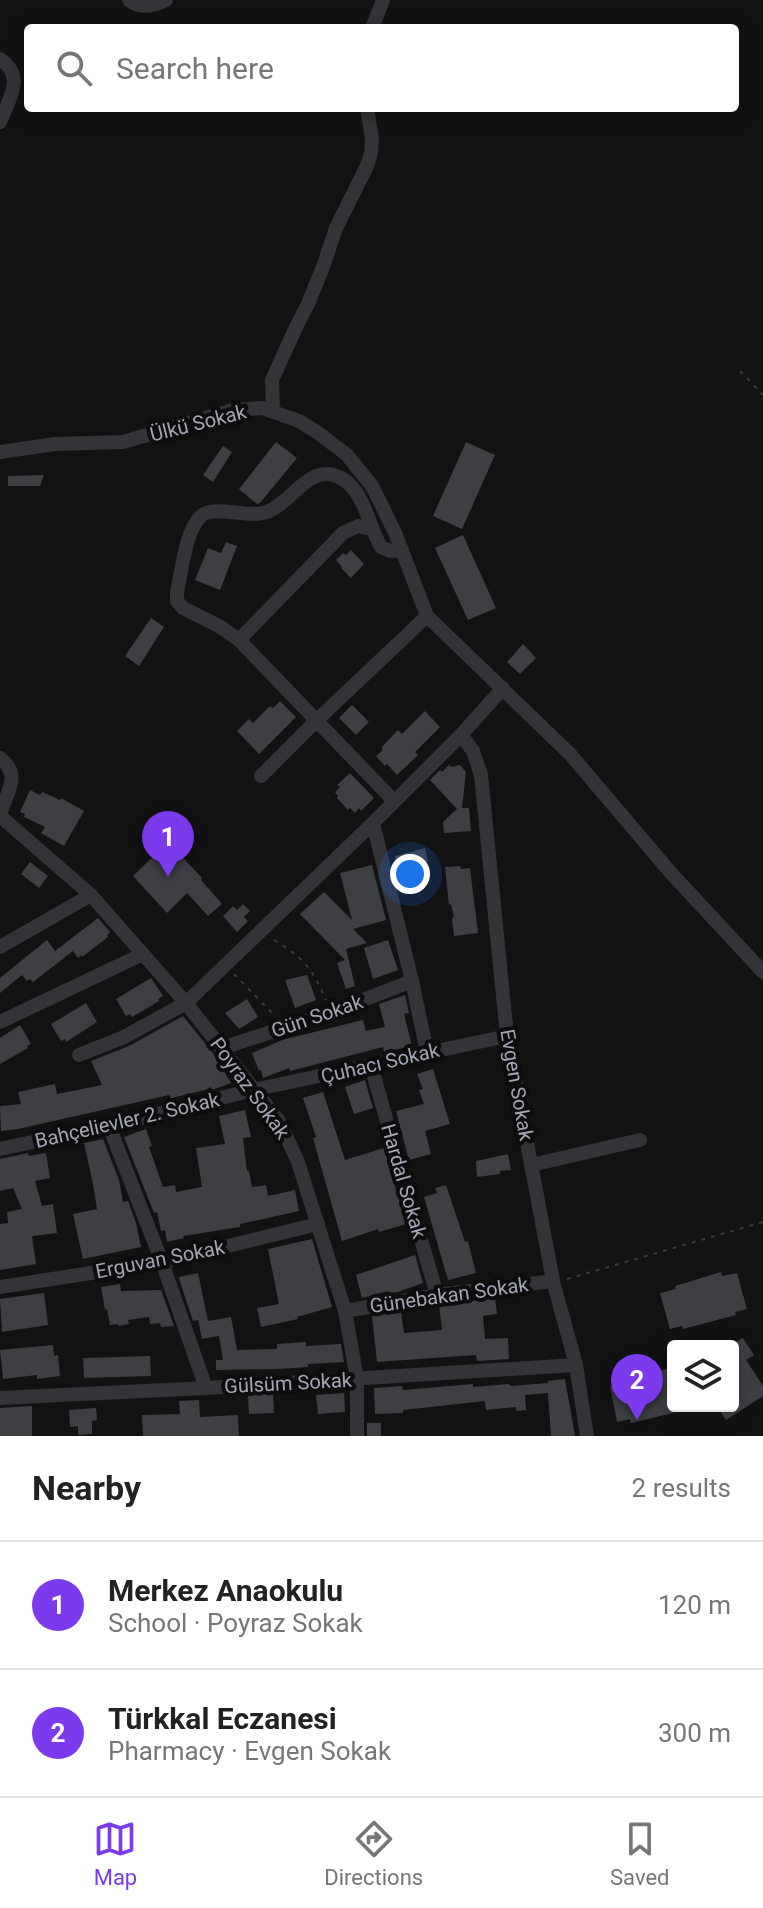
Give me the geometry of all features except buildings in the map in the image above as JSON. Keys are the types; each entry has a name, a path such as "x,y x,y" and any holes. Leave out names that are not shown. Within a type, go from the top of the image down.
{"street":[{"path":"129,0 134,4 150,6 166,0"},
{"path":"374,24 383,0"},
{"path":"0,59 8,65 14,81 13,92 0,122"},
{"path":"273,411 272,380 308,304 336,228 367,166 372,139 368,112"},
{"name":"Ülkü Sokak","path":"0,452 55,444 123,442 233,410 273,411 317,432 347,455 372,486 402,550 427,616"},
{"path":"394,801 239,640 183,608 177,601 177,592 189,538 201,516 210,511 263,514 272,511 305,482 321,475 343,479 350,485 381,547 390,551 402,550"},
{"path":"239,640 343,533 358,526 372,529"},
{"path":"261,776 427,616 570,754 671,873 763,972"},
{"path":"79,1055 124,1037 186,1003 373,823 503,688"},
{"name":"Evgen Sokak","path":"461,735 473,751 481,775 507,1036 553,1281 576,1365 587,1436"},
{"path":"0,758 9,766 13,776 0,815"},
{"name":"Poyraz Sokak","path":"0,815 91,895 186,1003 279,1121 298,1162 345,1311 357,1379 357,1436"},
{"path":"373,823 427,1052"},
{"path":"0,947 91,895"},
{"path":"0,1022 143,954"},
{"name":"Gün Sokak","path":"222,1048 332,1012 412,981"},
{"name":"Çuhacı Sokak","path":"253,1090 507,1036"},
{"name":"Hardal Sokak","path":"371,1066 437,1295"},
{"name":"Bahçelievler 2. Sokak","path":"0,1149 253,1090"},
{"path":"109,1126 162,1262 206,1388"},
{"path":"531,1165 640,1140"},
{"name":"Erguvan Sokak","path":"0,1287 162,1262 318,1224"},
{"name":"Günebakan Sokak","path":"345,1311 437,1295 553,1281"},
{"name":"Gülsüm Sokak","path":"0,1398 576,1365"}],"path":[{"path":"740,371 763,395"},
{"path":"260,931 295,952 308,965 332,1012"},
{"path":"226,965 286,1027"},
{"path":"553,1281 763,1222"}],"place":[{"name":"Merkez Anaokulu","path":"168,877"},
{"name":"Türkkal Eczanesi","path":"637,1420"}]}
